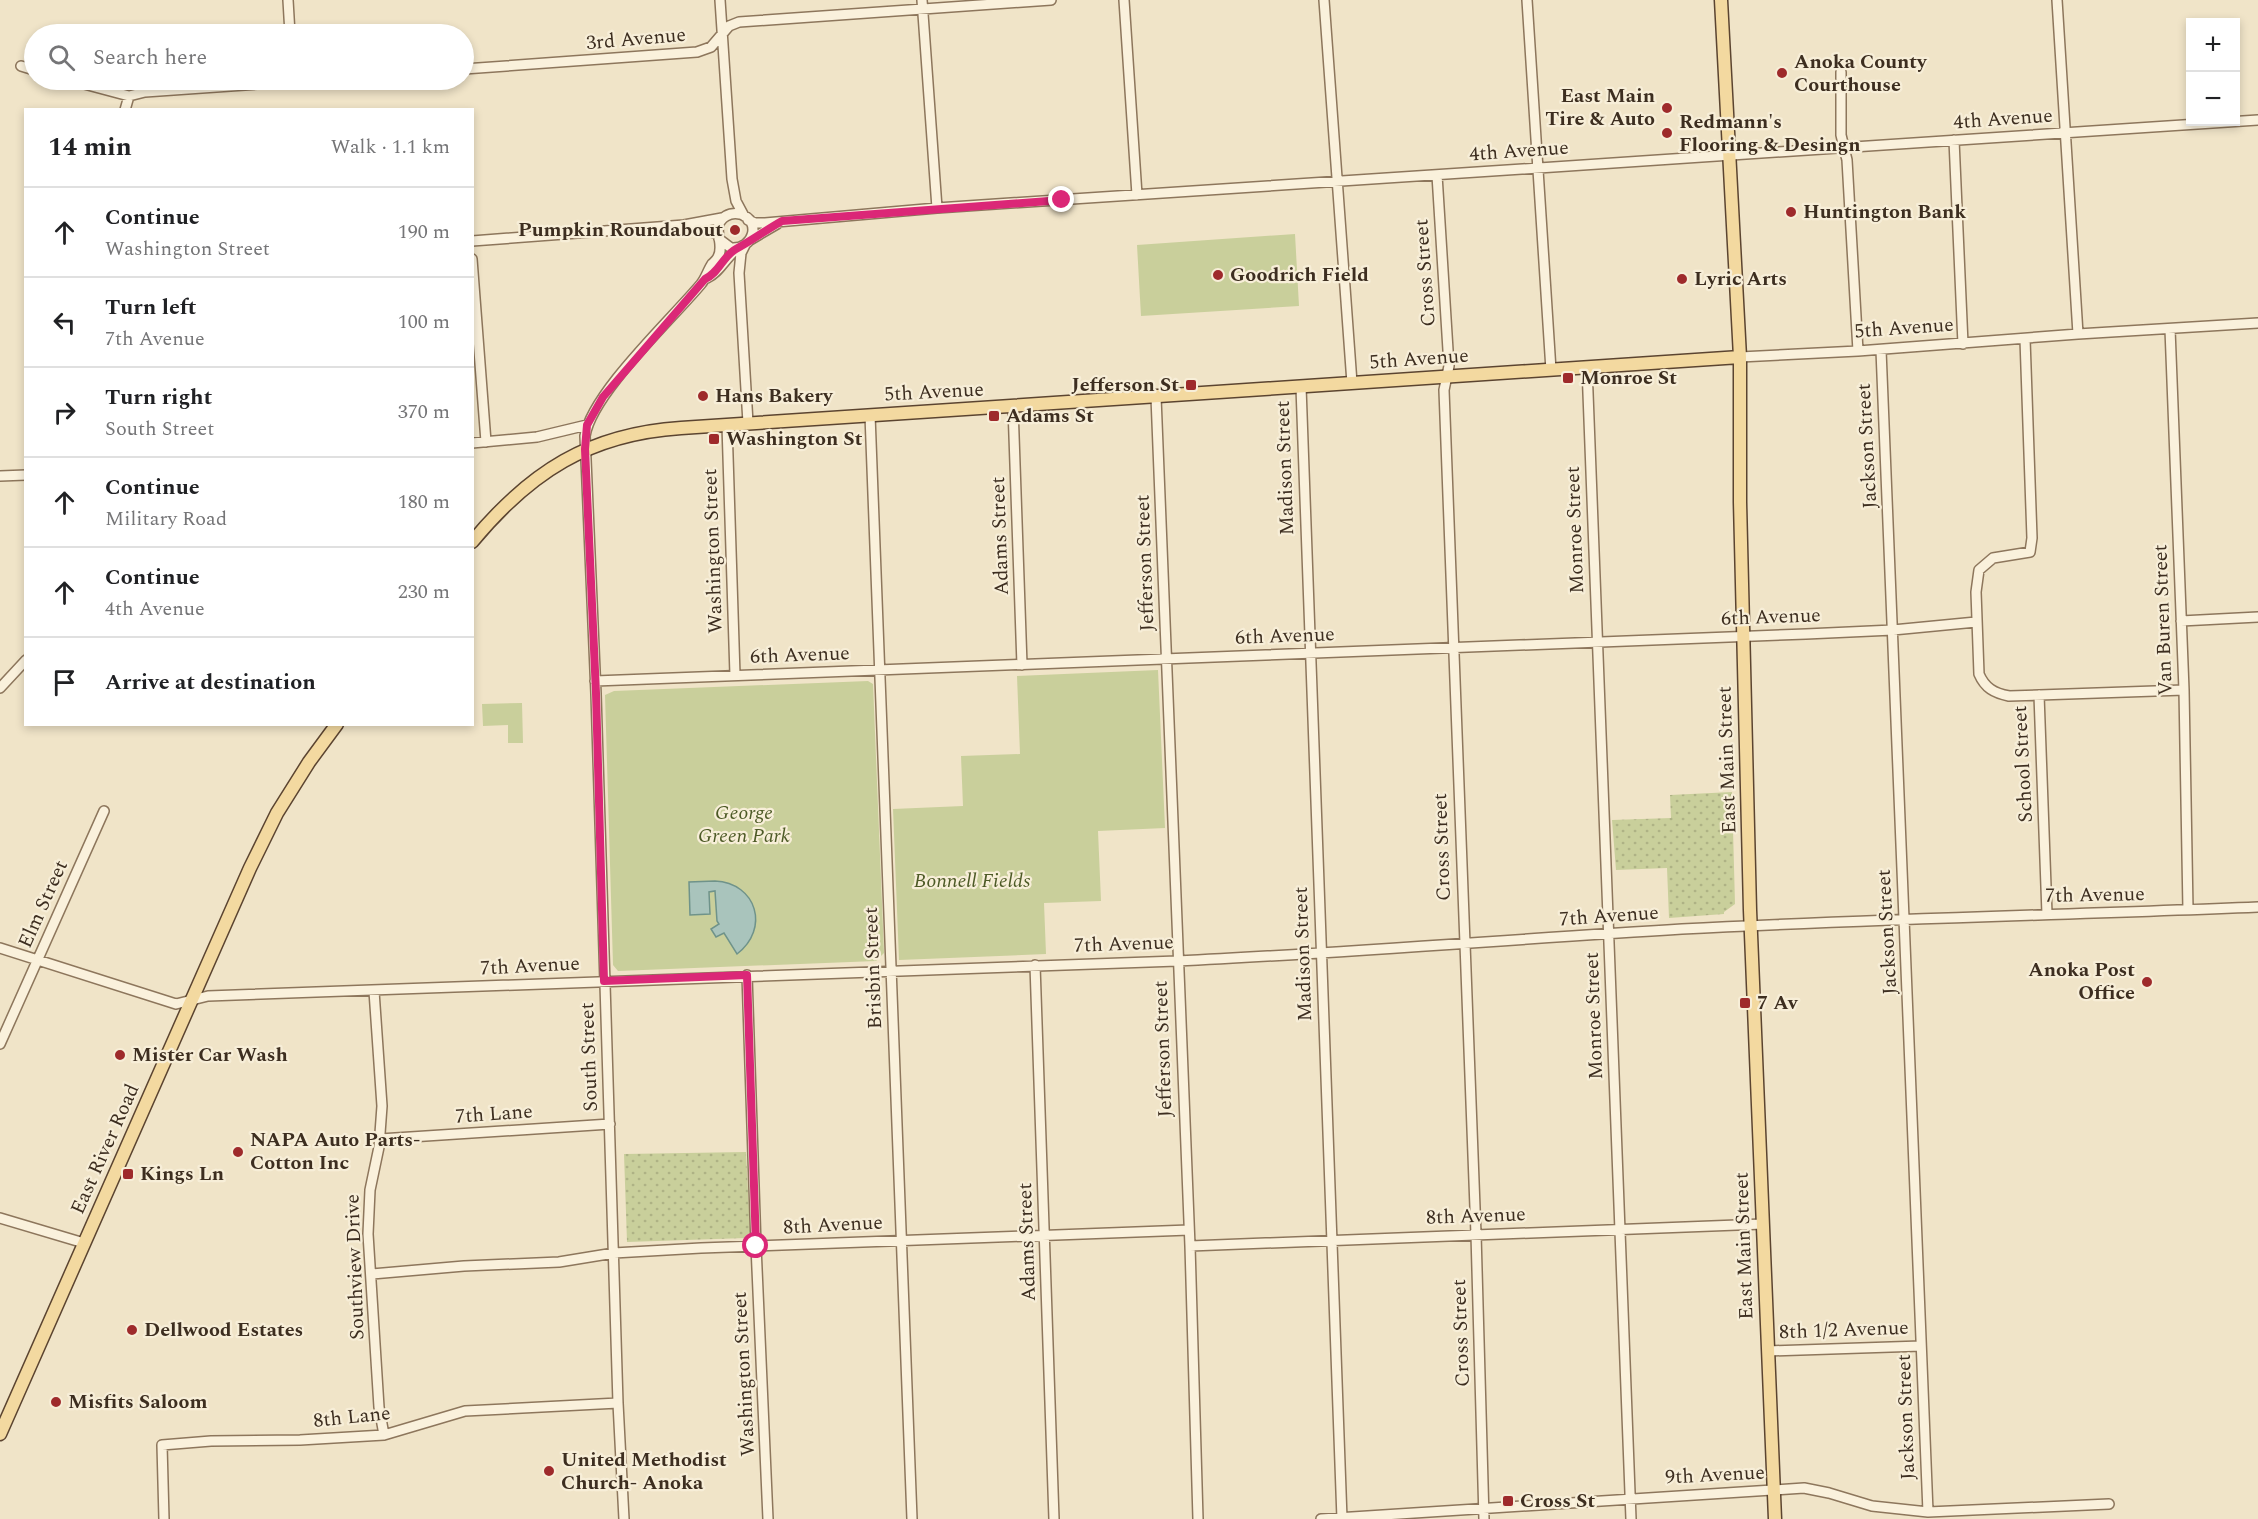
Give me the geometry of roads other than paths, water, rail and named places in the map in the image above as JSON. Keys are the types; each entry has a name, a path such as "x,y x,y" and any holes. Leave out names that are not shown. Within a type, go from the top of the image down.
{"main road":[{"name":"East Main Street","path":"1721,0 1740,357 1743,636 1751,926 1774,1519"},
{"name":"5th Avenue","path":"585,449 642,432 748,423 1740,357"},
{"path":"474,540 511,500 538,476 585,449"},
{"name":"East River Road","path":"0,1434 250,868 277,813 309,762 336,726"}],"street":[{"path":"288,0 289,24"},
{"path":"720,0 732,179 736,201 752,228 741,253 739,273 748,423"},
{"name":"3rd Avenue","path":"474,68 688,53 711,48 729,26 739,22 922,4 1051,0"},
{"path":"1124,0 1137,195"},
{"path":"1324,0 1352,383"},
{"path":"1527,0 1551,370"},
{"path":"2056,0 2078,334"},
{"path":"922,4 937,208"},
{"path":"1841,72 1841,135 1845,148 1858,351"},
{"path":"106,90 129,96 170,90"},
{"path":"126,108 129,96"},
{"name":"4th Avenue","path":"746,218 755,223 937,208 2258,120"},
{"path":"1954,140 1963,344"},
{"name":"Cross Street","path":"1437,175 1449,366 1444,390 1476,1234 1484,1519"},
{"path":"474,443 537,437 587,425 611,386 705,279 711,265 719,257 721,248 718,225 729,206 732,179"},
{"path":"474,241 684,225 736,213 746,218"},
{"name":"4th Avenue","path":"705,279 712,276 727,257 782,221"},
{"path":"684,225 703,228 718,236 725,246 744,245"},
{"path":"474,285 486,442"},
{"name":"5th Avenue","path":"1740,357 1881,350 2078,334 2258,323"},
{"name":"Van Buren Street","path":"2170,329 2184,690 2188,910"},
{"name":"School Street","path":"2025,339 2032,538 2030,552 1993,558 1979,570 1976,622 1979,674 1988,689 1997,694 2009,696 2039,695 2047,914"},
{"name":"Jackson Street","path":"1881,350 1928,1512"},
{"name":"Monroe Street","path":"1587,367 1631,1519"},
{"name":"Madison Street","path":"1300,387 1342,1518"},
{"name":"Jefferson Street","path":"1156,397 1190,1246 1198,1519"},
{"name":"Adams Street","path":"1013,406 1022,665"},
{"name":"Brisbin Street","path":"870,415 912,1519"},
{"name":"South Street","path":"587,425 585,449 624,1519"},
{"name":"Washington Street","path":"727,425 735,675"},
{"path":"0,476 24,475"},
{"path":"2181,621 2258,618"},
{"name":"6th Avenue","path":"595,681 1893,630 1976,622"},
{"path":"0,688 24,662"},
{"path":"2039,695 2184,690"},
{"name":"Elm Street","path":"0,1044 104,812"},
{"name":"7th Avenue","path":"0,948 176,1004 208,996 1035,964 1178,961 1751,926 2258,908"},
{"name":"Adams Street","path":"1035,964 1054,1519"},
{"name":"Washington Street","path":"747,975 768,1519"},
{"name":"Southview Drive","path":"374,991 382,1107 380,1139 370,1190 368,1234 379,1407 384,1435"},
{"name":"7th Lane","path":"380,1139 610,1124"},
{"path":"0,1218 84,1243"},
{"name":"8th Avenue","path":"1190,1246 1763,1224"},
{"name":"8th Avenue","path":"372,1274 464,1266 559,1262 614,1253 1189,1230"},
{"name":"8th 1/2 Avenue","path":"1768,1351 1921,1346"},
{"name":"8th Lane","path":"164,1519 162,1444 384,1435 465,1411 618,1403"},
{"name":"9th Avenue","path":"1320,1519 1804,1488 1872,1506 1928,1512 2109,1504"}],"water":[{"path":"715,881 741,890 749,898 754,909 756,920 753,932 747,944 737,954 724,933 716,937 711,929 719,924 715,891 709,892 710,914 690,915 689,882"}],"place":[{"name":"Anoka County Courthouse","path":"1782,73"},
{"name":"East Main Tire & Auto","path":"1667,108"},
{"name":"Redmann's Flooring & Desingn","path":"1667,133"},
{"name":"Huntington Bank","path":"1791,212"},
{"name":"Pumpkin Roundabout","path":"735,230"},
{"name":"Goodrich Field","path":"1218,275"},
{"name":"Lyric Arts","path":"1682,279"},
{"name":"Monroe St","path":"1568,378"},
{"name":"Jefferson St","path":"1191,385"},
{"name":"Hans Bakery","path":"703,396"},
{"name":"Adams St","path":"994,416"},
{"name":"Washington St","path":"714,439"},
{"name":"Anoka Post Office","path":"2147,982"},
{"name":"7 Av","path":"1745,1003"},
{"name":"Mister Car Wash","path":"120,1055"},
{"name":"NAPA Auto Parts- Cotton Inc","path":"238,1152"},
{"name":"Kings Ln","path":"128,1174"},
{"name":"Dellwood Estates","path":"132,1330"},
{"name":"Misfits Saloom","path":"56,1402"},
{"name":"United Methodist Church- Anoka","path":"549,1471"},
{"name":"Cross St","path":"1508,1501"}],"park label":[{"name":"George Green Park","path":"744,824"},
{"name":"Bonnell Fields","path":"972,881"}]}
